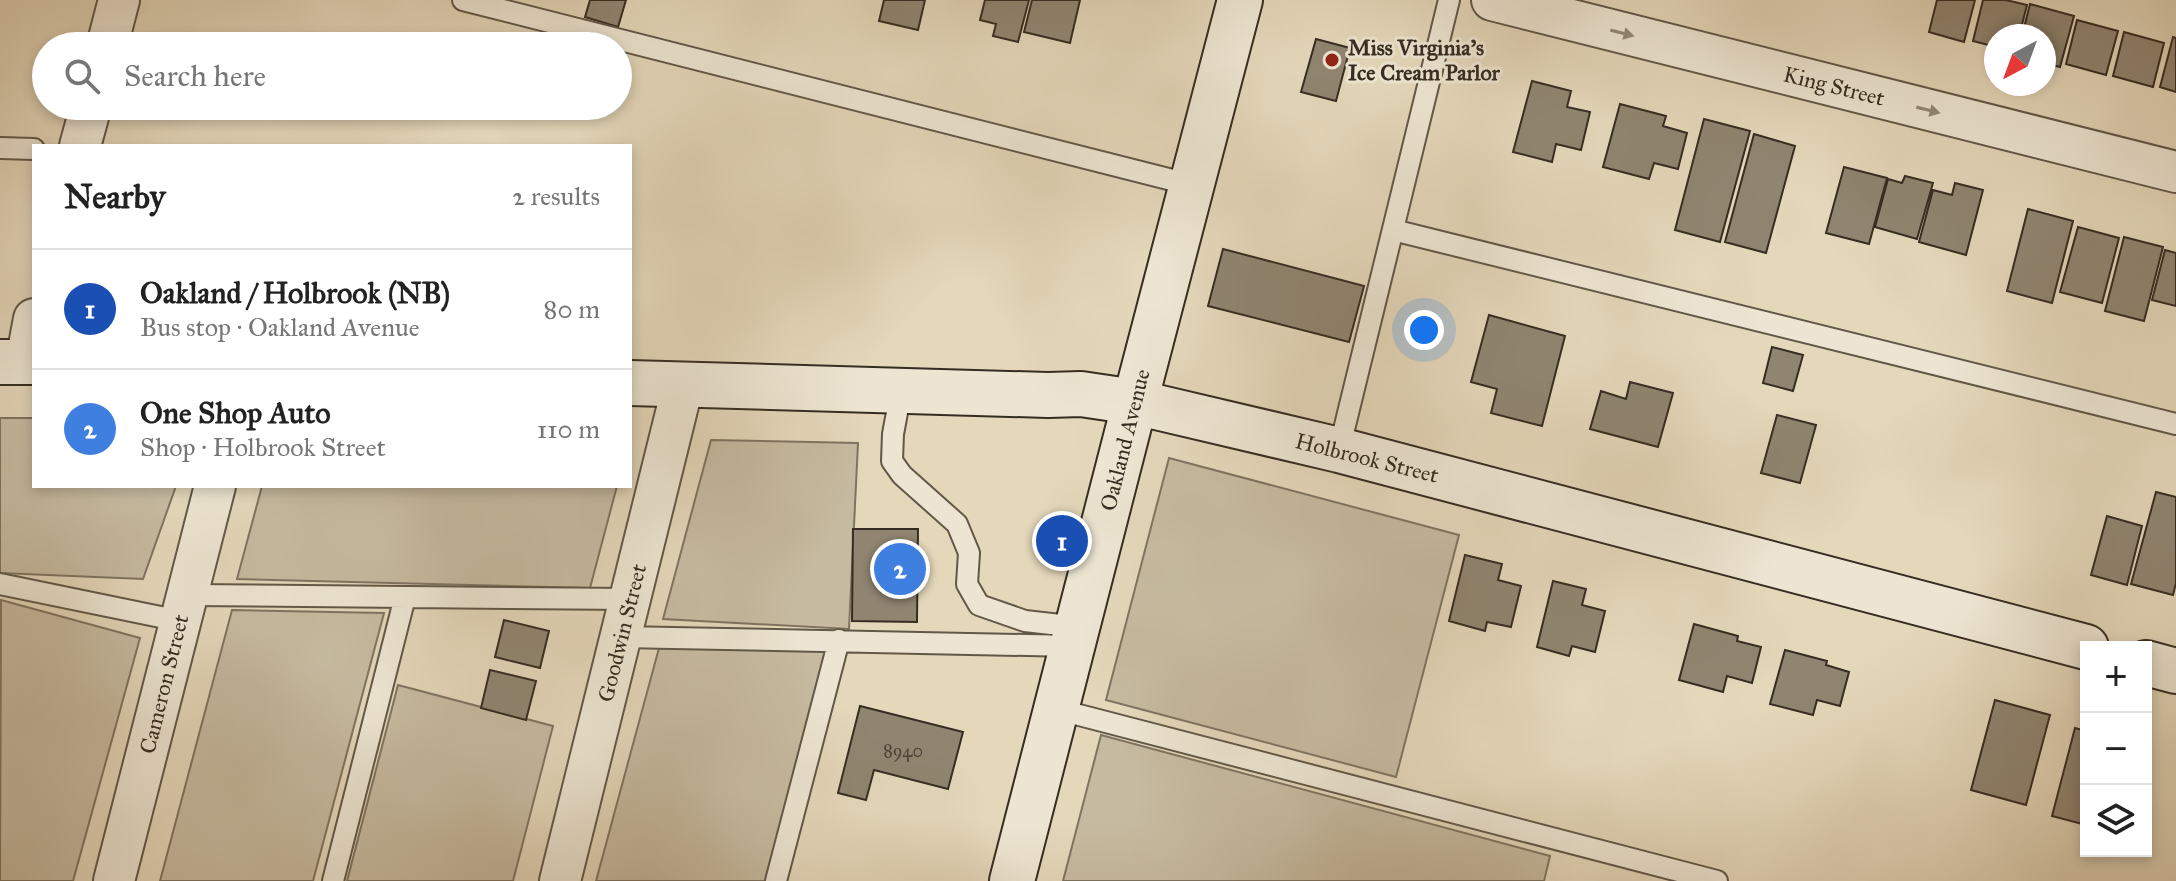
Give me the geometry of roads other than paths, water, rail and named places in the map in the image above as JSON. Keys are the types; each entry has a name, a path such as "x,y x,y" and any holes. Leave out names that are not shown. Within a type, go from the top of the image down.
{"street":[{"path":"111,32 119,0"},
{"name":"Oakland Avenue","path":"1012,881 1240,0"},
{"name":"King Street","path":"1492,0 2176,172"},
{"path":"81,144 87,120"},
{"path":"20,362 32,325"},
{"name":"Holbrook Street","path":"632,383 1081,394 1135,402 1339,450 2080,645"},
{"name":"Goodwin Street","path":"560,881 683,385"},
{"name":"Cameron Street","path":"114,881 214,488"},
{"path":"2152,665 2176,671"}],"lane":[{"path":"463,0 589,32"},
{"path":"1339,450 1449,0"},
{"path":"632,43 1192,185"},
{"path":"0,148 32,149"},
{"path":"1393,230 2176,424"},
{"path":"901,391 893,434 892,461 902,475 957,524 969,553 967,584 979,605 1075,636"},
{"path":"0,584 184,608 405,597 839,640 1075,636"},
{"path":"333,881 405,597"},
{"path":"776,881 839,640"},
{"path":"1056,709 1717,881"}],"place":[{"name":"Miss Virginia's Ice Cream Parlor","path":"1332,60"},
{"name":"Oakland / Holbrook (NB)","path":"1062,541"},
{"name":"One Shop Auto","path":"900,569"}]}
